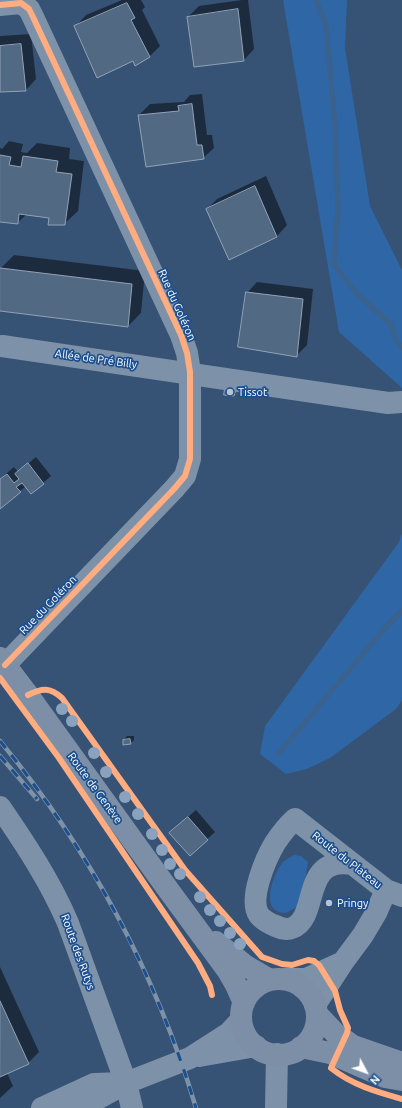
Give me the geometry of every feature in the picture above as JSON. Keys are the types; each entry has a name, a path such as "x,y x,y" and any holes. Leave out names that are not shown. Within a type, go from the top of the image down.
{"main road":[{"name":"Route de Genève","path":"3,662 94,786 166,888 190,918 233,980 243,1012 243,1029 247,1037 256,1046 268,1053 276,1054"},
{"name":"Route de Genève","path":"190,918 253,971 278,980 294,982 305,989 311,996 316,1009 336,1034 353,1046 402,1063"},
{"path":"243,1012 254,988 262,983 278,980"},
{"path":"276,1054 290,1053 308,1041 313,1033 316,1023 316,1009"},
{"path":"301,1047 330,1053 385,1077 402,1080"}],"street":[{"name":"Rue du Goléron","path":"0,5 21,3 29,10 33,17 181,335 187,353 190,372 190,459 185,476 174,489 3,662"},
{"name":"Allée de Pré Billy","path":"2,346 190,372 388,403 402,402"},
{"name":"Route des Rutys","path":"0,807 34,857 58,899 126,1083 132,1108"},
{"name":"Route du Plateau","path":"352,864 335,863 322,872 315,882 304,917 292,928 284,929 266,922 259,915 255,904 258,885 275,843 295,819 352,864 394,893"},
{"path":"316,1009 342,962 363,935 376,913 394,893"},
{"path":"278,980 306,979 342,962"},
{"path":"190,1058 229,1033 243,1012"},
{"path":"79,1108 126,1083 190,1058 256,1046"},
{"path":"276,1054 276,1108"},
{"path":"42,1108 94,1084 126,1083"}],"shaded area":[{"path":"283,0 347,0 345,48 370,206 402,270 402,388 339,332"},
{"path":"402,533 402,700 396,709 330,758 307,769 286,774 260,754 265,726 399,542"},
{"path":"294,855 301,856 308,862 305,882 297,907 286,913 281,913 275,910 271,904 270,892 274,878 280,866 283,862"}],"building":[{"path":"127,3 135,18 131,20 150,57 135,66 133,61 97,78 74,26"},
{"path":"238,9 244,61 194,67 187,17"},
{"path":"21,44 26,91 0,92 0,46"},
{"path":"192,104 197,145 202,145 204,159 146,167 138,115 179,111 178,106"},
{"path":"0,155 11,157 9,165 21,167 23,156 58,161 56,172 72,174 65,225 48,225 49,218 19,214 18,224 0,222"},
{"path":"255,186 277,237 229,260 206,209"},
{"path":"0,268 132,284 128,327 0,311"},
{"path":"246,292 303,299 297,357 238,347"},
{"name":"Tissot","path":"225,389 236,390 234,396 224,395"},
{"path":"28,463 44,484 31,494 22,483 16,487 21,492 0,509 0,479 7,474 14,483 19,479 15,474"},
{"path":"130,739 131,744 123,745 123,740"},
{"path":"188,817 208,840 190,856 169,833"},
{"path":"0,1001 29,1064 0,1077"}],"waterway":[{"path":"316,0 326,25 335,123 338,209 334,265 358,295 391,324 396,340 402,347"},
{"path":"278,754 385,628 402,611"}],"railway":[{"path":"0,741 63,825 91,869 116,915 140,961 161,1009 180,1058 196,1108"},
{"path":"0,756 37,799"}],"cycle path":[{"path":"0,5 21,3 29,9 181,335 187,353 190,372 190,459 185,476 5,665"},
{"path":"0,678 59,758 198,963 210,986 212,995"},
{"path":"28,695 42,690 50,690 62,698 185,870 262,957 282,964 292,965 308,960 314,961 319,965 335,991 340,1010 348,1028 331,1068 347,1079 374,1091 402,1099"}],"place":[{"name":"Tissot","path":"230,392"},
{"name":"Pringy","path":"329,903"}]}
